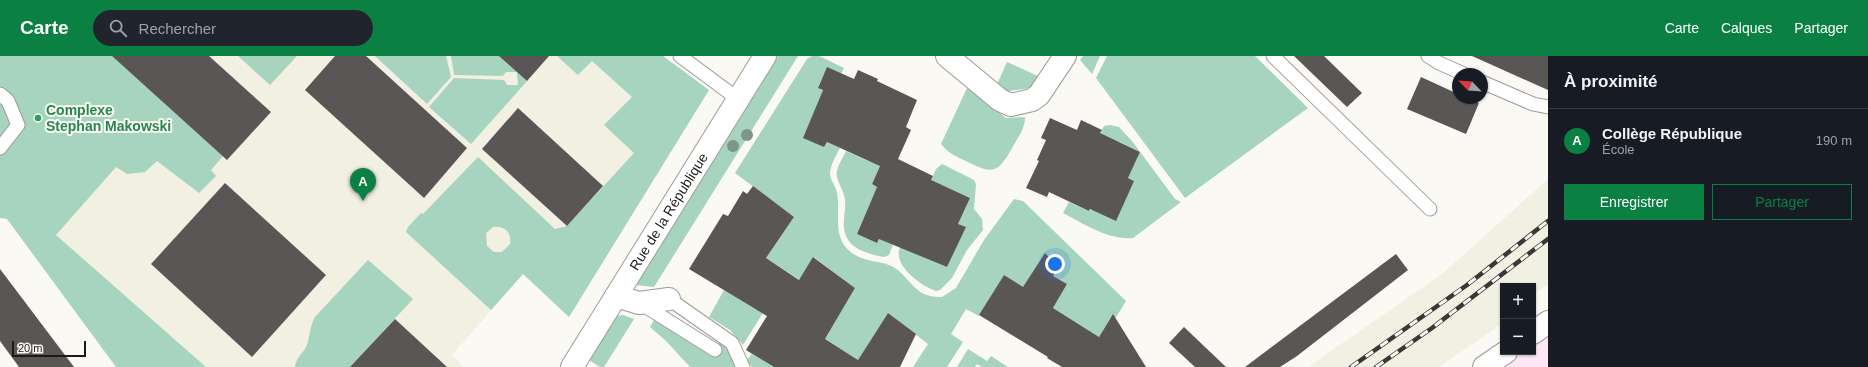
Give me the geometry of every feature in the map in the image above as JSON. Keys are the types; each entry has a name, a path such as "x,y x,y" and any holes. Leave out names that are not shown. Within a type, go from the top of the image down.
{"street":[{"name":"Rue de la République","path":"572,367 765,56"},
{"path":"948,56 1000,100 1011,105 1032,100 1039,96 1065,56"},
{"path":"616,296 640,303 669,299"},
{"path":"1536,331 1548,322"},
{"path":"1484,367 1502,355"}],"lane":[{"path":"680,56 738,99"},
{"path":"1273,56 1430,209"},
{"path":"1428,56 1452,69"},
{"path":"1488,85 1533,104 1548,107"},
{"path":"0,94 8,100 18,125 0,148"},
{"path":"669,299 732,343 743,367"},
{"path":"640,303 715,350"}],"shaded area":[{"path":"48,56 663,56 709,90 569,317 523,274 452,355 464,367 206,367 56,235 116,166"},
{"path":"1548,179 1548,284 1536,293 1536,283 1500,283 1500,325 1439,367 1308,367 1442,274"},
{"path":"1548,322 1548,367 1484,367 1502,355 1536,355 1536,331"}],"green space":[{"path":"0,56 124,56 119,62 223,156 211,170 216,176 199,193 157,161 145,172 127,174 116,167 56,235 206,367 116,367 7,219 0,218"},
{"path":"238,56 297,56 270,85"},
{"path":"375,56 446,56 451,77 427,104"},
{"path":"451,56 500,56 527,81 471,144 429,107 454,78 504,80 507,85 518,85 517,72 506,72 503,76 454,75"},
{"path":"557,56 663,56 709,90 569,317 523,274 491,310 406,232 408,227 421,213 423,214 478,157 555,229 567,226 634,153 604,125 632,97 592,61 578,75","holes":["493,227 504,228 510,236 510,244 502,252 494,252 487,246 486,233"]},
{"path":"778,56 798,56 654,287 635,285"},
{"path":"812,56 819,56 844,68 841,74 827,68 818,87 823,90 804,137 824,147 827,142 840,148 832,164 830,174 837,193 839,233 845,247 857,256 890,265 926,295 942,297 956,288 984,240 1014,199 1023,201 1126,301 1115,319 1111,317 1099,337 1053,308 1067,284 1053,276 1058,267 1045,253 1023,288 1004,275 979,316 966,309 951,334 963,342 947,367 913,367 928,344 888,313 858,360 825,339 855,288 814,257 800,280 766,258 794,217 735,173 807,59"},
{"path":"1083,56 1100,56 1092,74 1080,60"},
{"path":"1107,56 1255,56 1308,108 1185,198 1096,78"},
{"path":"1007,62 1040,77 1031,88 1008,91 1004,90 1000,87 998,82"},
{"path":"967,88 1006,118 1025,117 1023,128 1005,160 996,168 990,170 976,166 952,154 941,144"},
{"path":"1110,125 1119,127 1132,141 1175,199 1181,202 1133,238 1124,238 1105,234 1063,213 1069,202 1089,211 1134,181 1128,178 1140,152 1120,142 1098,138 1104,126"},
{"path":"846,151 866,160 881,164 872,184 877,187 857,234 877,243 880,238 893,245 889,255 884,257 862,251 850,243 846,237 844,230 845,200 837,174 838,167"},
{"path":"942,164 974,180 976,184 974,209 982,219 983,230 967,250 952,278 940,290 936,291 923,285 909,274 900,261 899,254 900,247 947,267 965,228 958,224 970,198 950,189 930,183 936,169"},
{"path":"368,260 413,299 350,367 295,367 297,360 307,345 315,317"},
{"path":"724,290 755,309 766,308 743,345 730,330 709,317"},
{"path":"623,315 634,319 604,367 600,367 589,360 616,316"},
{"path":"654,320 711,356 720,342 724,344 729,350 735,367 690,367 666,341 650,327"},
{"path":"968,349 987,361 991,356 1008,367 982,367 977,364 975,367 957,367"},
{"path":"752,354 774,367 752,367 747,360"}],"building":[{"path":"112,56 209,56 271,112 227,160"},
{"path":"335,56 366,56 467,148 424,198 305,90"},
{"path":"499,56 549,56 527,81"},
{"path":"1294,56 1324,56 1362,93 1347,107"},
{"path":"1472,56 1548,56 1548,90"},
{"path":"827,67 854,79 858,70 917,100 906,127 911,130 898,159 933,176 931,180 970,198 958,224 966,227 947,267 879,239 877,243 857,234 877,187 872,184 880,166 827,142 824,147 803,138 823,90 818,88"},
{"path":"1421,77 1452,91 1452,104 1479,104 1466,134 1407,109"},
{"path":"518,108 603,186 567,226 482,149"},
{"path":"1050,118 1077,130 1081,120 1102,130 1100,133 1140,152 1128,178 1134,181 1116,221 1090,209 1089,211 1049,192 1047,197 1026,188 1039,161 1037,160 1046,140 1041,138"},
{"path":"225,183 326,275 252,357 151,264"},
{"path":"753,186 794,217 766,258 799,280 813,257 855,288 825,339 858,360 888,313 916,334 900,367 774,367 746,350 767,316 689,269 723,214 728,216 743,191 747,194"},
{"path":"1045,253 1059,267 1053,276 1067,284 1053,308 1099,337 1113,314 1146,367 1062,367 979,315 1004,275 1023,287"},
{"path":"1396,254 1408,270 1297,356 1280,367 1245,367"},
{"path":"0,269 74,367 19,367 0,341"},
{"path":"395,319 447,367 350,367"},
{"path":"1184,327 1226,367 1195,367 1169,343"}],"railway":[{"path":"1351,367 1467,285 1548,221"},
{"path":"1376,367 1432,328 1548,239"}],"place":[{"name":"Complexe Stephan Makowski","path":"38,118"},
{"name":"Collège République","path":"363,201"}]}
